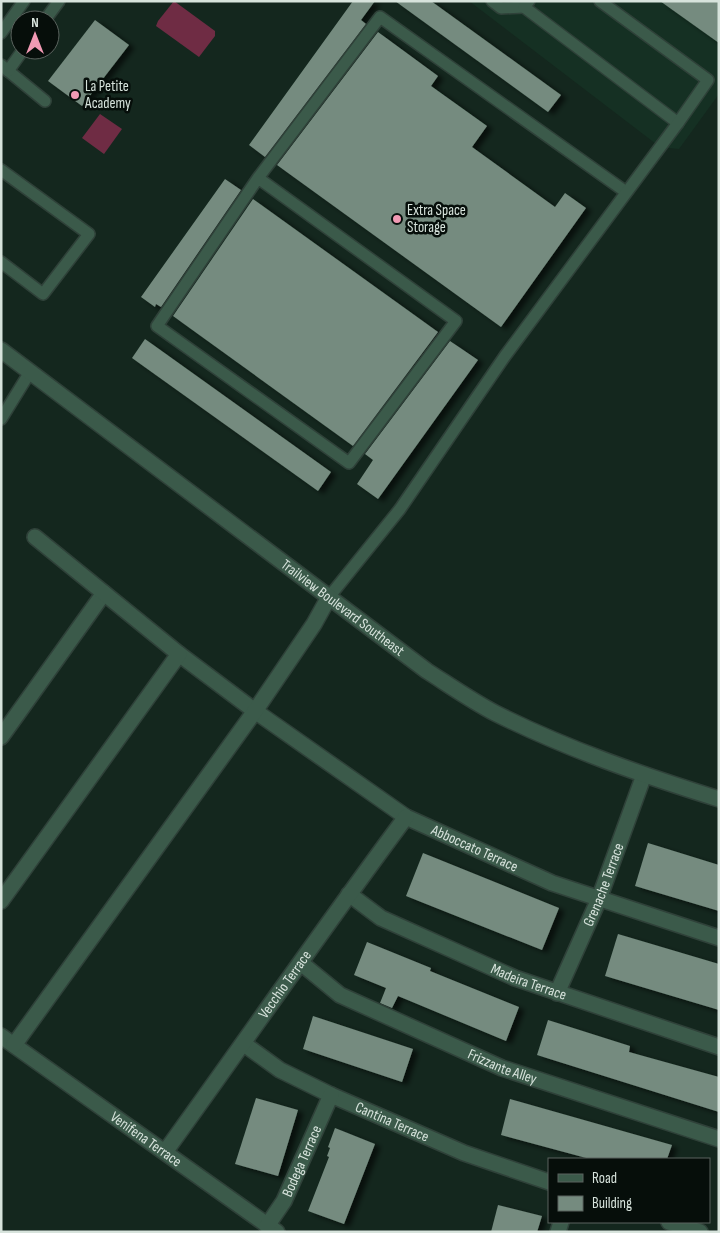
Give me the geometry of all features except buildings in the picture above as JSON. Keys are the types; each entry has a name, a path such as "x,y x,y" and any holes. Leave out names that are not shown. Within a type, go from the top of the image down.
{"street":[{"name":"Trailview Boulevard Southeast","path":"1,350 427,671 493,712 558,743 644,775 719,799"},
{"name":"Abboccato Terrace","path":"35,537 178,654 255,711 406,817 552,882 719,938"},
{"path":"1,737 104,593"},
{"path":"14,1045 255,711 314,624 329,597"},
{"path":"1,901 178,654"},
{"name":"Grenache Terrace","path":"557,993 600,899 644,775"},
{"name":"Vecchio Terrace","path":"165,1152 244,1044 348,894 406,817"},
{"name":"Madeira Terrace","path":"348,894 381,918 515,978 719,1047"},
{"name":"Frizzante Alley","path":"301,963 340,995 502,1068 719,1139"},
{"name":"Venifena Terrace","path":"1,1036 272,1229"},
{"name":"Cantina Terrace","path":"244,1044 280,1070 331,1095 464,1153 548,1182"},
{"name":"Bodega Terrace","path":"272,1229 331,1095"},
{"path":"672,1223 700,1232"}],"lane":[{"path":"1,33 24,1"},
{"path":"492,1 501,8 527,4 678,123"},
{"path":"329,597 400,509 505,356 708,80 600,1"},
{"path":"258,178 456,321 349,463 157,326 258,178 380,17 626,192"},
{"path":"4,68 45,101"},
{"path":"1,170 89,234 43,294 1,262"},
{"path":"1,419 30,372"}],"shaded area":[{"path":"174,1 215,31 215,36 199,57 156,26"},
{"path":"469,1 719,1 719,94 679,149 660,147"},
{"path":"100,114 122,129 104,154 82,138"}],"place":[{"name":"La Petite Academy","path":"75,95"},
{"name":"Extra Space Storage","path":"397,219"}]}
